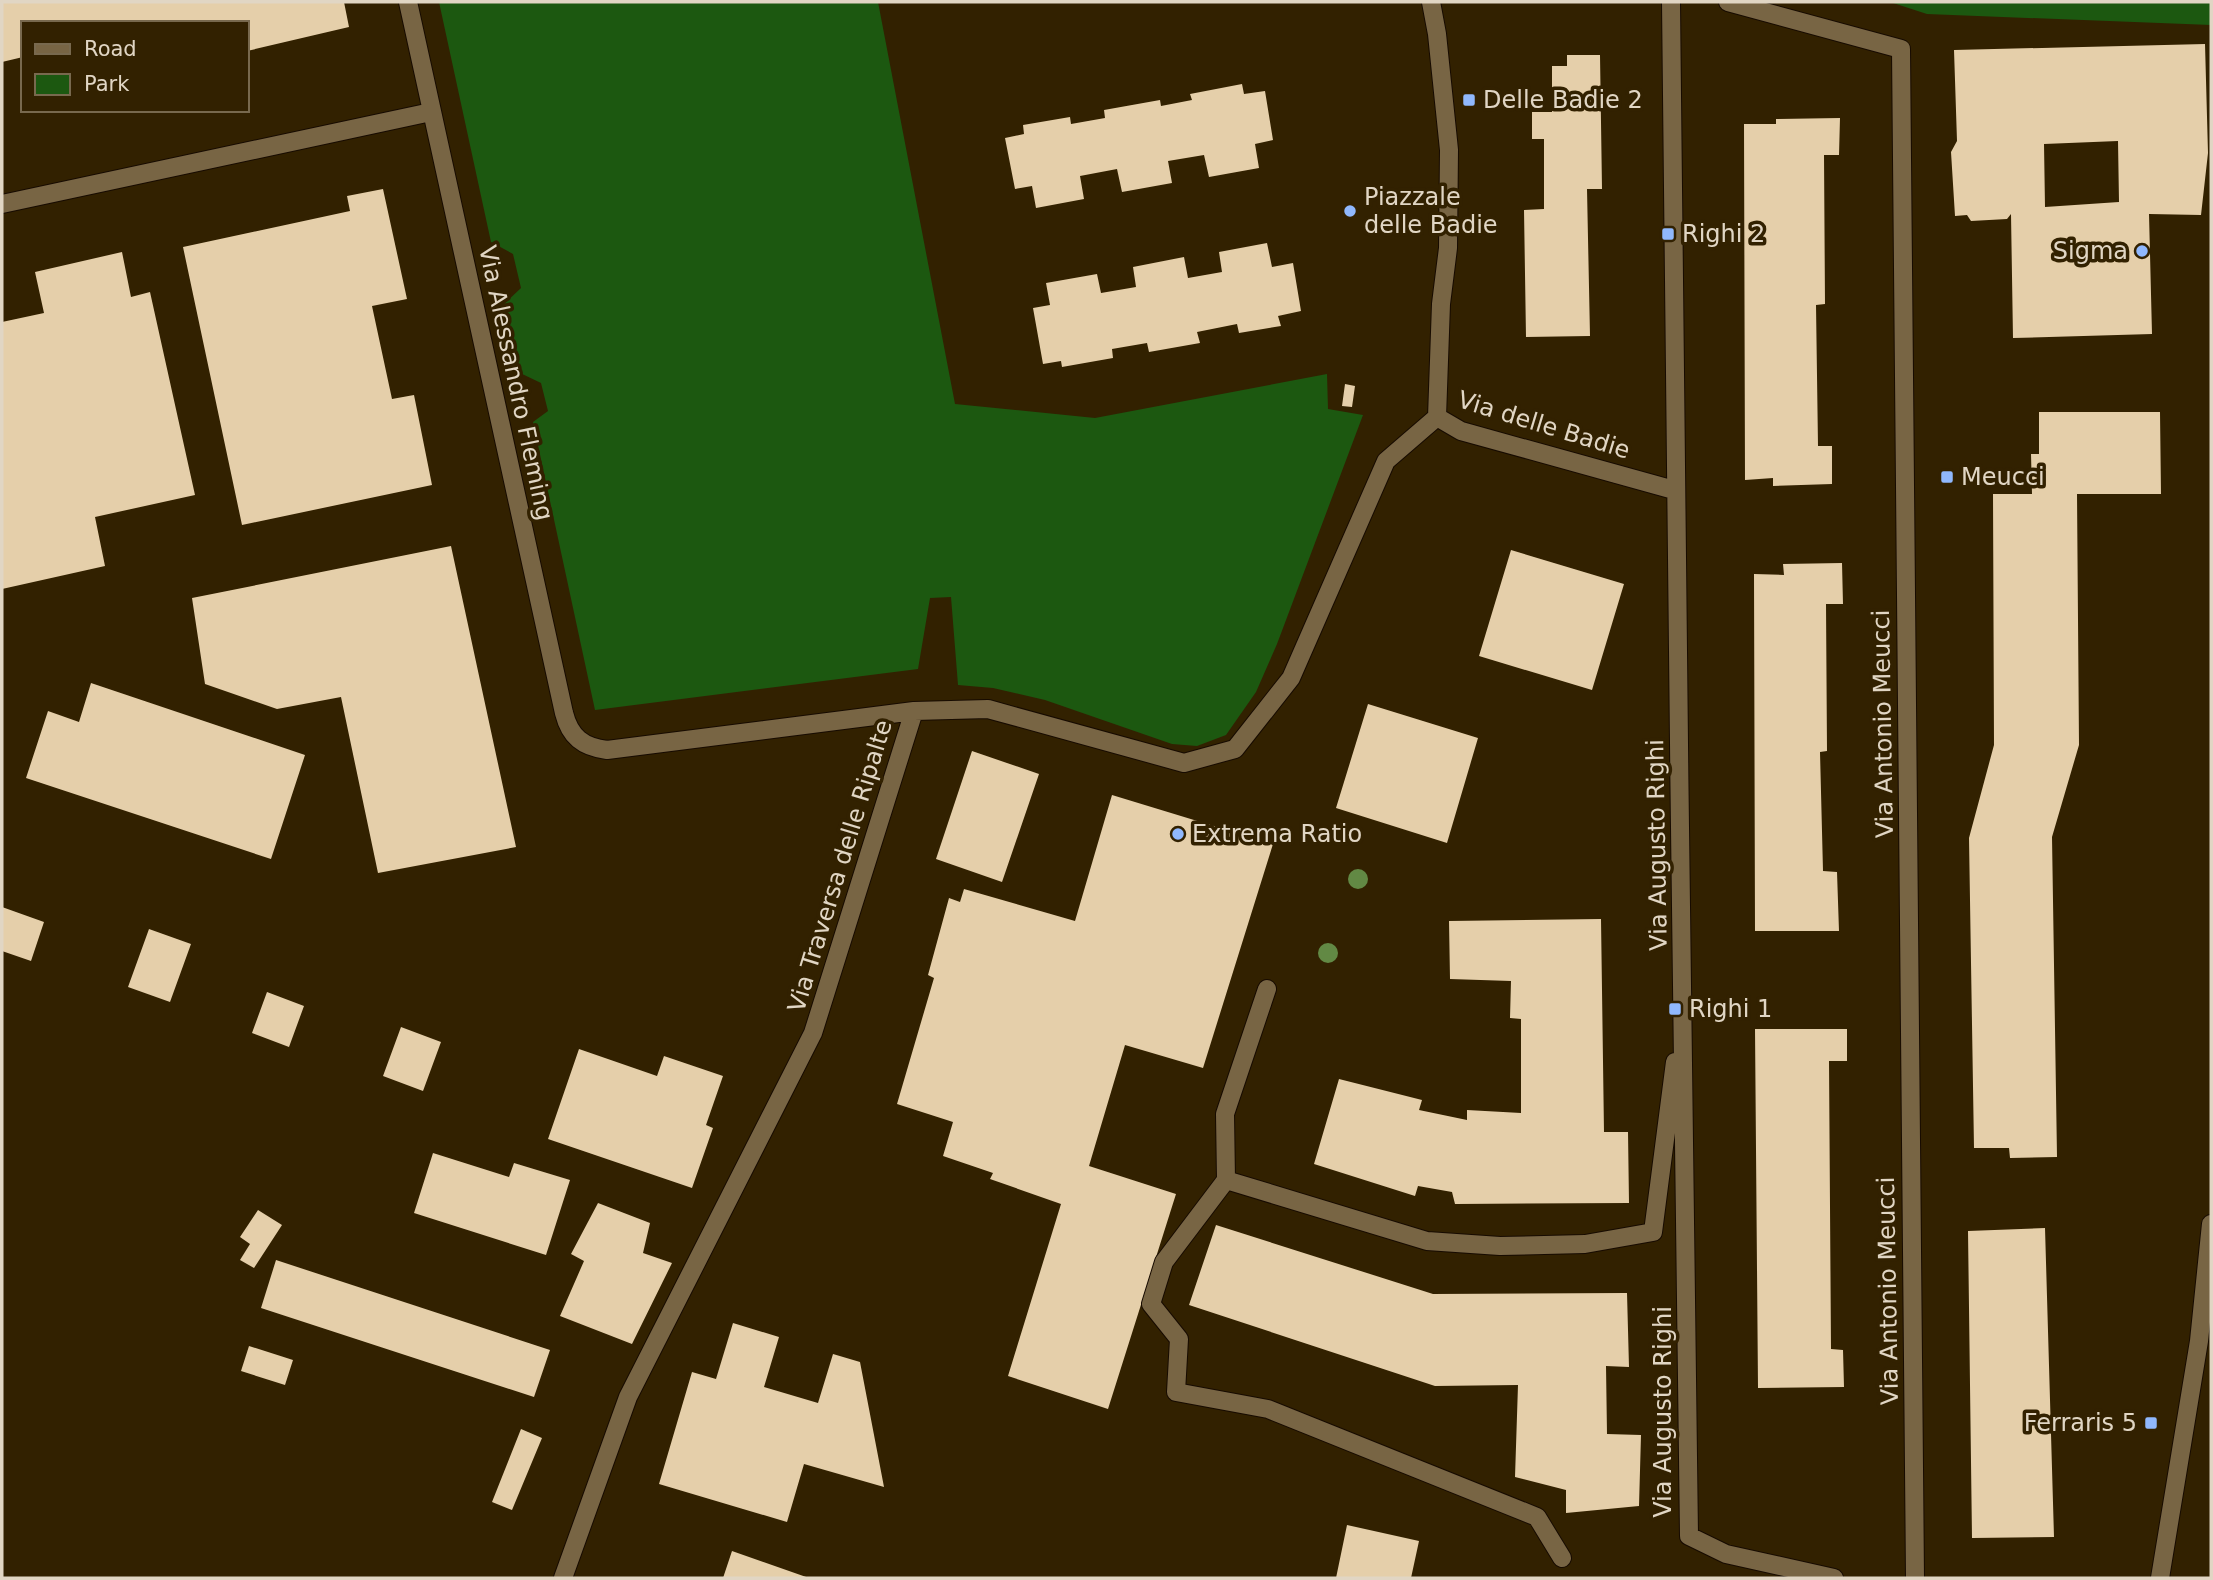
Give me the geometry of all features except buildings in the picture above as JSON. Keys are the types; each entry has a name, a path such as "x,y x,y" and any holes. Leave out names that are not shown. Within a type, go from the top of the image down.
{"street":[{"name":"Via Alessandro Fleming","path":"408,2 567,727 575,739 591,748 607,750 914,711"},
{"name":"Via delle Badie","path":"1431,2 1449,150 1448,248 1441,304 1437,417 1461,431 1674,490"},
{"name":"Via Augusto Righi","path":"1671,2 1674,490 1684,996 1689,1536 1726,1554 1834,1578"},
{"name":"Via Antonio Meucci","path":"1728,2 1901,49 1916,1578"},
{"path":"2,204 431,112"},
{"name":"Via Traversa delle Ripalte","path":"564,1578 628,1397 813,1033 914,711 988,709 1184,763 1235,749 1290,678 1386,461 1437,417"},
{"path":"1267,989 1225,1114 1226,1180 1164,1262 1150,1304 1179,1339 1176,1392 1268,1409 1537,1517 1562,1558"},
{"path":"1226,1180 1427,1241 1500,1246 1585,1244 1653,1232 1684,996"},
{"path":"2160,1578 2199,1341 2211,1224"}],"green space":[{"path":"439,2 878,2 955,404 1095,418 1327,374 1328,409 1363,415 1277,644 1256,692 1226,735 1197,746 1172,744 1045,700 993,688 958,685 951,597 930,598 918,669 595,710 533,422 548,411 541,383 518,372 504,304 521,288 513,254 491,242"},
{"path":"1890,2 2211,2 2211,25 1927,14"}],"place":[{"name":"Delle Badie 2","path":"1469,100"},
{"name":"Piazzale delle Badie","path":"1350,211"},
{"name":"Righi 2","path":"1668,234"},
{"name":"Sigma","path":"2142,251"},
{"name":"Meucci","path":"1947,477"},
{"name":"Extrema Ratio","path":"1178,834"},
{"name":"Righi 1","path":"1675,1009"},
{"name":"Ferraris 5","path":"2151,1423"}]}
